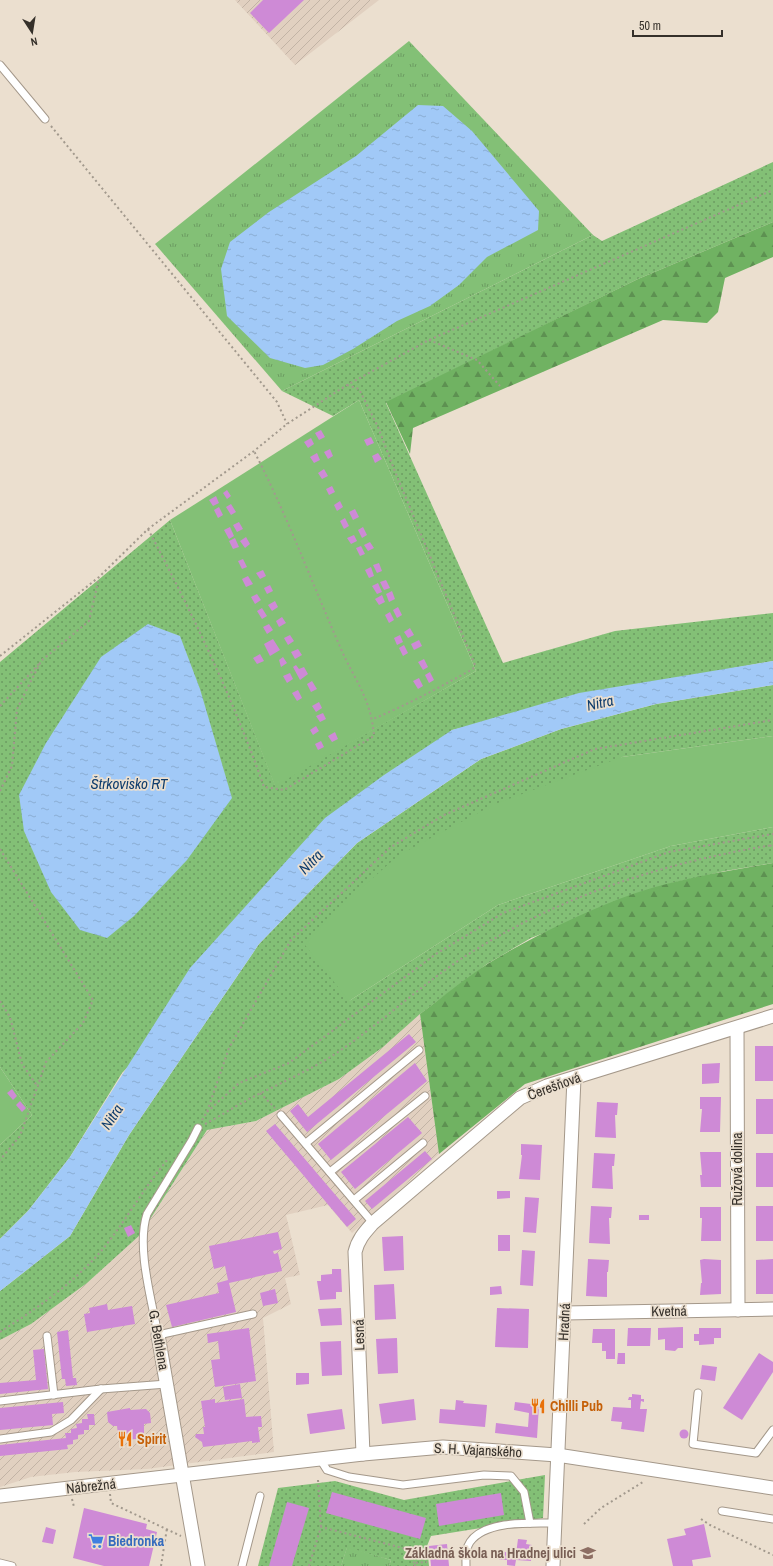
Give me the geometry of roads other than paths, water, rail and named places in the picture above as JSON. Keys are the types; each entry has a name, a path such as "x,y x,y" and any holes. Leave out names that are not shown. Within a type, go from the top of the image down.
{"street":[{"name":"Čerešňová","path":"373,1223 520,1098 547,1086 773,1016"},
{"name":"Ružová dolina","path":"737,1028 738,1310"},
{"name":"Hradná","path":"552,1566 556,1524 557,1455 565,1313 574,1078"},
{"name":"Lesná","path":"364,1454 355,1252 357,1244 373,1223"},
{"name":"Kvetná","path":"565,1313 773,1309"},
{"name":"G. Bethlena","path":"158,1336 198,1566"},
{"name":"S. H. Vajanského","path":"182,1476 364,1454 443,1447 557,1455 773,1488"},
{"name":"Nábrežná","path":"0,1496 182,1476"}],"lane":[{"path":"0,65 45,119"},
{"path":"306,1143 419,1050"},
{"path":"330,1172 425,1096"},
{"path":"281,1115 373,1223"},
{"name":"G. Bethlena","path":"158,1336 143,1250 143,1225 147,1214 198,1128"},
{"path":"354,1200 423,1143"},
{"path":"158,1336 253,1314"},
{"path":"47,1336 54,1395"},
{"path":"0,1401 101,1389 167,1384"},
{"path":"0,1439 51,1432 71,1420 101,1389"},
{"path":"698,1393 693,1444 756,1453 773,1430"},
{"path":"320,1459 327,1470 349,1477 403,1486 484,1475 511,1476 524,1492 530,1523"},
{"path":"242,1566 260,1496"},
{"path":"722,1511 773,1519"},
{"path":"466,1566 466,1552 469,1542 475,1536 495,1526 530,1523 556,1524"},
{"path":"0,1563 12,1566"}],"water":[{"path":"418,105 443,106 472,131 539,211 538,230 487,257 459,285 430,306 397,321 353,349 323,365 305,368 270,358 227,316 221,269 230,242 269,212 356,156"},
{"name":"Štrkovisko RT","path":"148,624 180,636 200,689 232,798 187,860 134,916 107,938 80,930 51,892 24,831 19,795 46,743 101,657"},
{"name":"Nitra","path":"773,661 773,685 656,704 561,729 481,759 357,843 259,944 129,1135 70,1236 0,1291 0,1239 28,1211 70,1157 190,968 325,818 384,775 452,730 579,693"}],"place":[{"name":"Chilli Pub","path":"538,1406"},
{"name":"Spirit","path":"125,1439"},
{"name":"Biedronka","path":"96,1541"},
{"name":"Základná škola na Hradnej ulici","path":"588,1553"}]}
